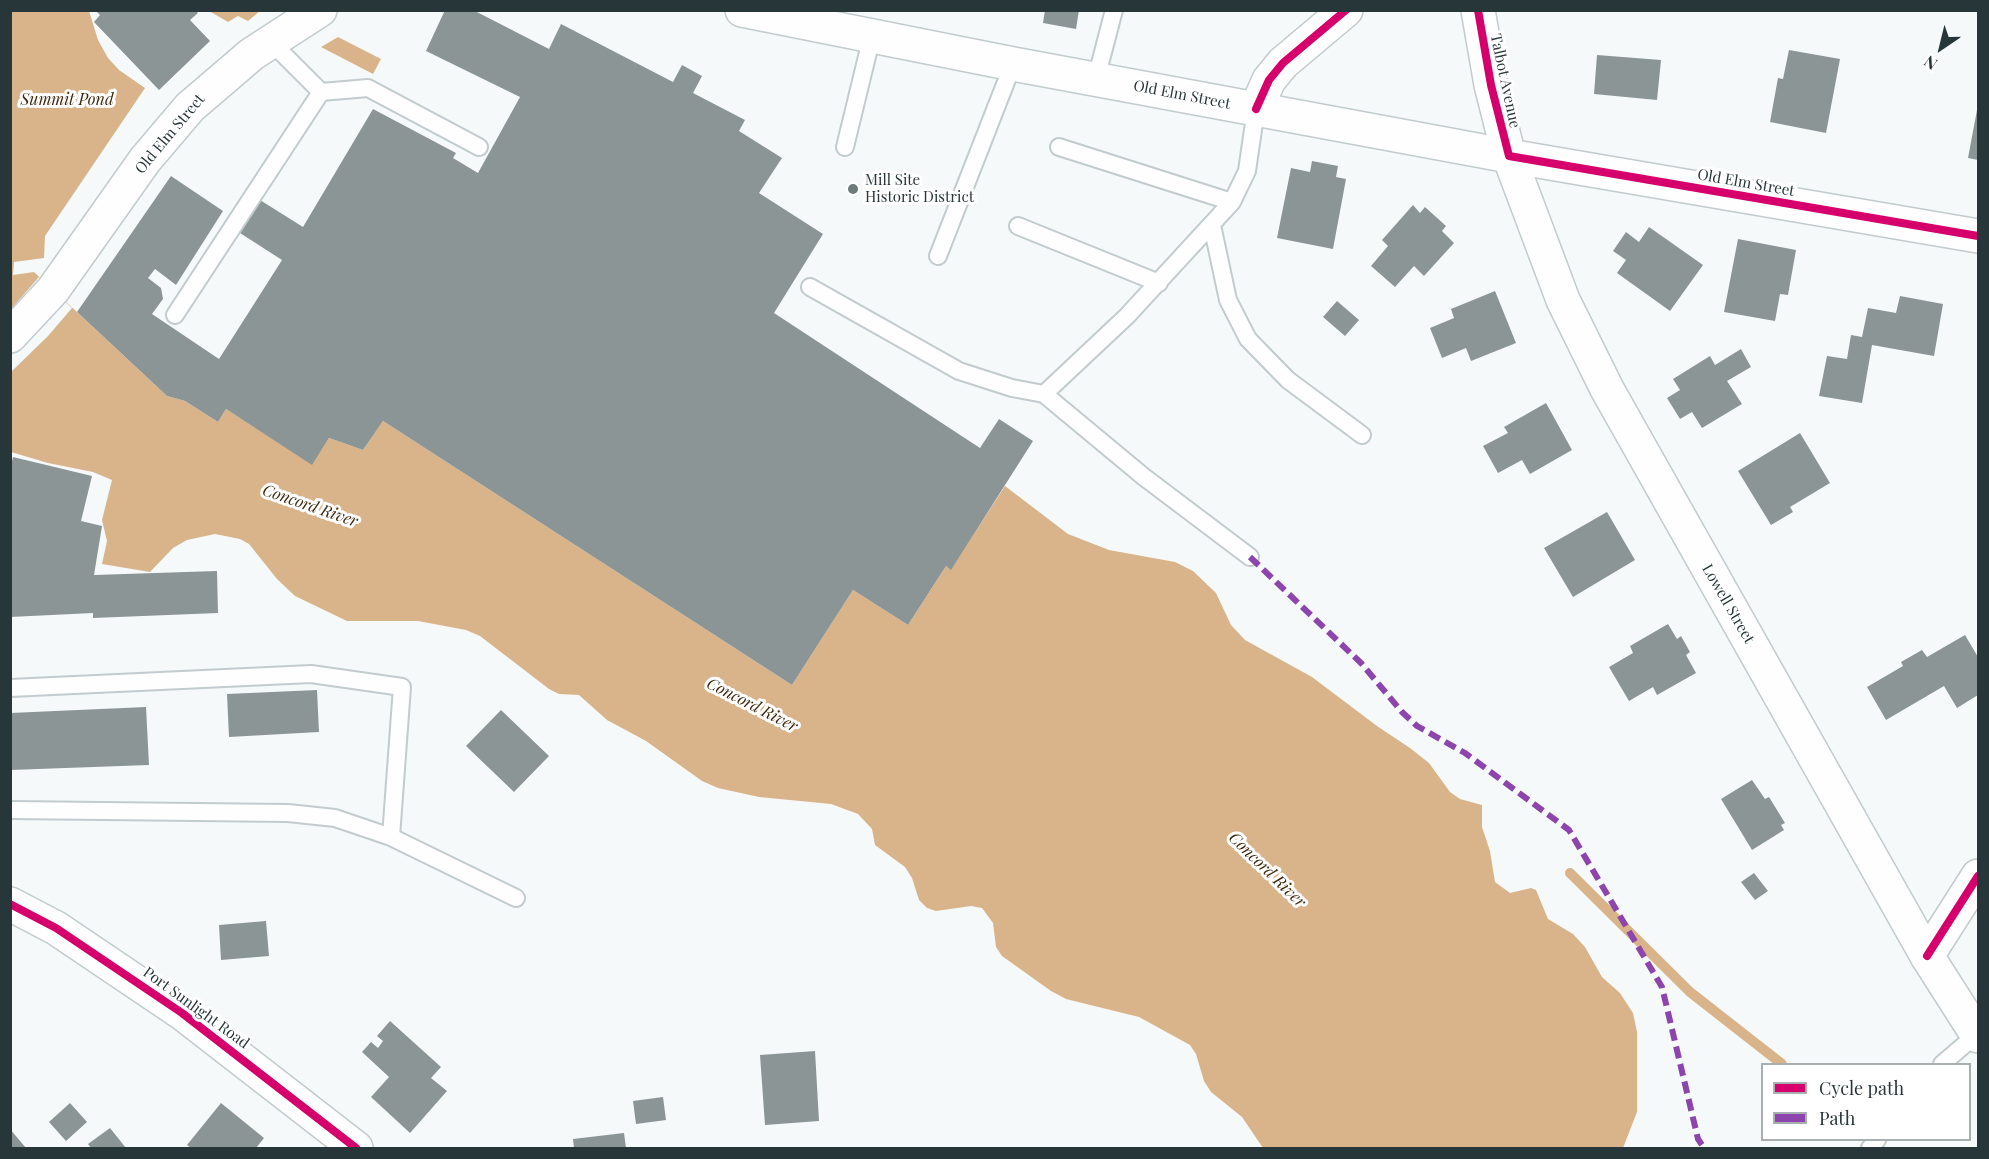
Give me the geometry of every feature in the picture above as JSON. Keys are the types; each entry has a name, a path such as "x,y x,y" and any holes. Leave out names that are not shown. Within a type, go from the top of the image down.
{"main road":[{"name":"Old Elm Street","path":"10,336 53,290 174,124 219,80 270,41 320,10"},
{"name":"Old Elm Street","path":"742,10 791,15 872,36 1013,64 1509,156 1978,236"},
{"path":"1256,109 1269,80 1282,63 1346,10"},
{"name":"Talbot Avenue","path":"1478,10 1491,86 1509,156"},
{"name":"Lowell Street","path":"1509,156 1558,290 1607,389 1927,956 1978,1035"},
{"path":"1927,956 1978,876"},
{"name":"Port Sunlight Road","path":"10,904 56,928 174,1007 356,1149"}],"lane":[{"path":"1096,79 1114,10"},
{"path":"845,147 872,36"},
{"path":"270,41 321,92 368,88 479,147"},
{"path":"938,256 1013,64"},
{"path":"175,315 321,92"},
{"path":"1044,394 1158,283 1232,202 1247,171 1256,109"},
{"path":"1059,147 1232,202"},
{"path":"1212,225 1228,300 1248,339 1288,380 1362,435"},
{"path":"1018,226 1158,283"},
{"path":"810,287 959,371 1012,388 1044,394 1144,477 1250,557"},
{"path":"10,688 311,674 402,687 391,837"},
{"path":"10,810 288,813 335,818 391,837 516,898"},
{"path":"1944,1063 1978,1035"}],"water":[{"path":"11,11 89,11 98,40 108,58 119,70 145,88 45,236 44,258 14,262 13,275 34,272 167,396 185,401 218,422 226,409 312,464 329,438 363,450 383,421 792,685 853,590 908,625 946,566 951,569 1005,486 1068,534 1109,550 1175,562 1193,571 1216,593 1231,625 1245,640 1312,677 1429,763 1450,792 1460,799 1482,805 1482,827 1490,851 1495,882 1510,893 1531,888 1536,890 1548,919 1573,934 1585,947 1602,977 1620,993 1633,1013 1637,1032 1637,1112 1623,1148 1263,1148 1242,1117 1211,1092 1204,1081 1196,1054 1190,1045 1139,1017 1066,999 1051,991 1002,956 996,947 993,923 982,908 971,906 936,911 927,908 919,900 912,878 905,867 875,845 872,829 858,814 831,804 759,797 718,788 702,781 646,741 607,720 579,695 559,694 549,689 480,636 466,630 418,621 347,621 295,596 277,579 249,544 240,539 215,534 187,540 173,548 150,572 102,564 107,541 102,520 112,480 93,472 48,463 11,452"},
{"path":"209,11 260,11 248,21 238,16 228,22"},
{"path":"338,37 381,59 373,74 321,47"}],"pier":[{"path":"39,277 72,308 48,336 11,372 11,309"}],"building":[{"path":"95,10 195,10 198,13 190,20 210,41 159,90 94,22 100,15"},
{"path":"445,10 473,10 549,49 561,24 673,82 682,65 702,76 693,93 745,120 739,131 782,158 759,193 823,234 774,313 980,448 999,419 1033,441 951,570 946,566 908,625 853,590 792,685 383,421 363,450 329,438 312,465 226,409 218,422 185,401 167,396 77,312 171,176 223,211 176,285 155,269 148,278 161,288 163,299 152,314 219,359 282,260 240,233 260,200 303,227 373,109 456,153 453,158 478,173 520,97 426,51"},
{"path":"1045,10 1079,10 1076,29 1043,23"},
{"path":"1789,50 1840,59 1826,133 1770,122 1778,78 1783,79"},
{"path":"1597,55 1661,60 1657,100 1594,94"},
{"path":"1978,110 1978,160 1968,158"},
{"path":"1312,161 1338,166 1336,177 1346,179 1333,249 1277,238 1291,168 1310,172"},
{"path":"1413,205 1420,213 1425,207 1446,226 1442,231 1454,243 1424,276 1414,266 1395,287 1371,266 1388,246 1382,240"},
{"path":"1649,227 1703,265 1670,311 1617,273 1626,260 1613,251 1626,232 1639,242"},
{"path":"1738,239 1796,250 1788,295 1780,294 1775,321 1724,312"},
{"path":"1495,291 1516,343 1471,361 1466,348 1442,358 1430,328 1454,318 1451,309"},
{"path":"1900,296 1943,304 1934,356 1872,345 1862,403 1819,396 1827,356 1847,359 1851,335 1862,337 1868,308 1896,313"},
{"path":"1337,301 1359,320 1345,336 1323,317"},
{"path":"1741,349 1751,367 1727,381 1742,404 1702,428 1692,412 1680,419 1667,398 1680,390 1673,379 1710,356 1715,365"},
{"path":"1546,403 1572,450 1530,474 1522,460 1498,473 1483,446 1508,433 1504,427"},
{"path":"1800,433 1830,483 1790,507 1793,512 1771,525 1738,471"},
{"path":"13,457 92,476 81,521 102,526 94,575 217,571 218,613 93,618 93,613 10,617 10,469"},
{"path":"1607,512 1635,560 1573,597 1544,548"},
{"path":"1668,624 1677,639 1681,636 1690,652 1686,655 1696,673 1657,695 1653,687 1629,701 1609,667 1633,653 1630,646"},
{"path":"1965,635 1978,657 1978,695 1957,708 1944,686 1886,720 1867,687 1903,666 1901,662 1922,650 1927,657"},
{"path":"317,690 319,732 229,737 227,694"},
{"path":"146,707 149,765 10,770 10,713"},
{"path":"501,710 549,756 514,792 466,746"},
{"path":"1752,780 1765,799 1769,797 1785,823 1781,825 1784,830 1752,850 1721,799"},
{"path":"1754,873 1768,891 1755,900 1741,882"},
{"path":"266,921 269,956 221,960 219,925"},
{"path":"390,1021 441,1067 431,1078 447,1091 410,1133 371,1097 389,1077 362,1052 371,1042 378,1048 383,1041 377,1036"},
{"path":"815,1051 819,1121 765,1125 760,1055"},
{"path":"663,1097 666,1120 636,1124 633,1101"},
{"path":"70,1103 87,1122 66,1141 49,1122"},
{"path":"221,1103 264,1138 256,1148 191,1148 187,1145"},
{"path":"110,1128 126,1148 91,1148 88,1144"},
{"path":"10,1129 26,1148 10,1148"},
{"path":"624,1133 626,1148 574,1148 573,1139"}],"waterway":[{"path":"1570,873 1690,992 1781,1063"}],"marked path":[{"path":"1250,557 1361,663 1402,712 1417,726 1465,753 1569,830 1662,987 1698,1139 1704,1148"}],"cycle path":[{"path":"1256,109 1269,80 1283,63 1346,10"},
{"path":"1478,10 1491,85 1509,156 1978,236"},
{"path":"1927,956 1978,876"},
{"path":"10,904 56,928 182,1013 356,1148"}],"place":[{"name":"Mill Site Historic District","path":"853,189"}],"water label":[{"name":"Summit Pond","path":"67,100"},
{"name":"Concord River","path":"310,506"},
{"name":"Concord River","path":"752,705"},
{"name":"Concord River","path":"1267,870"}]}
